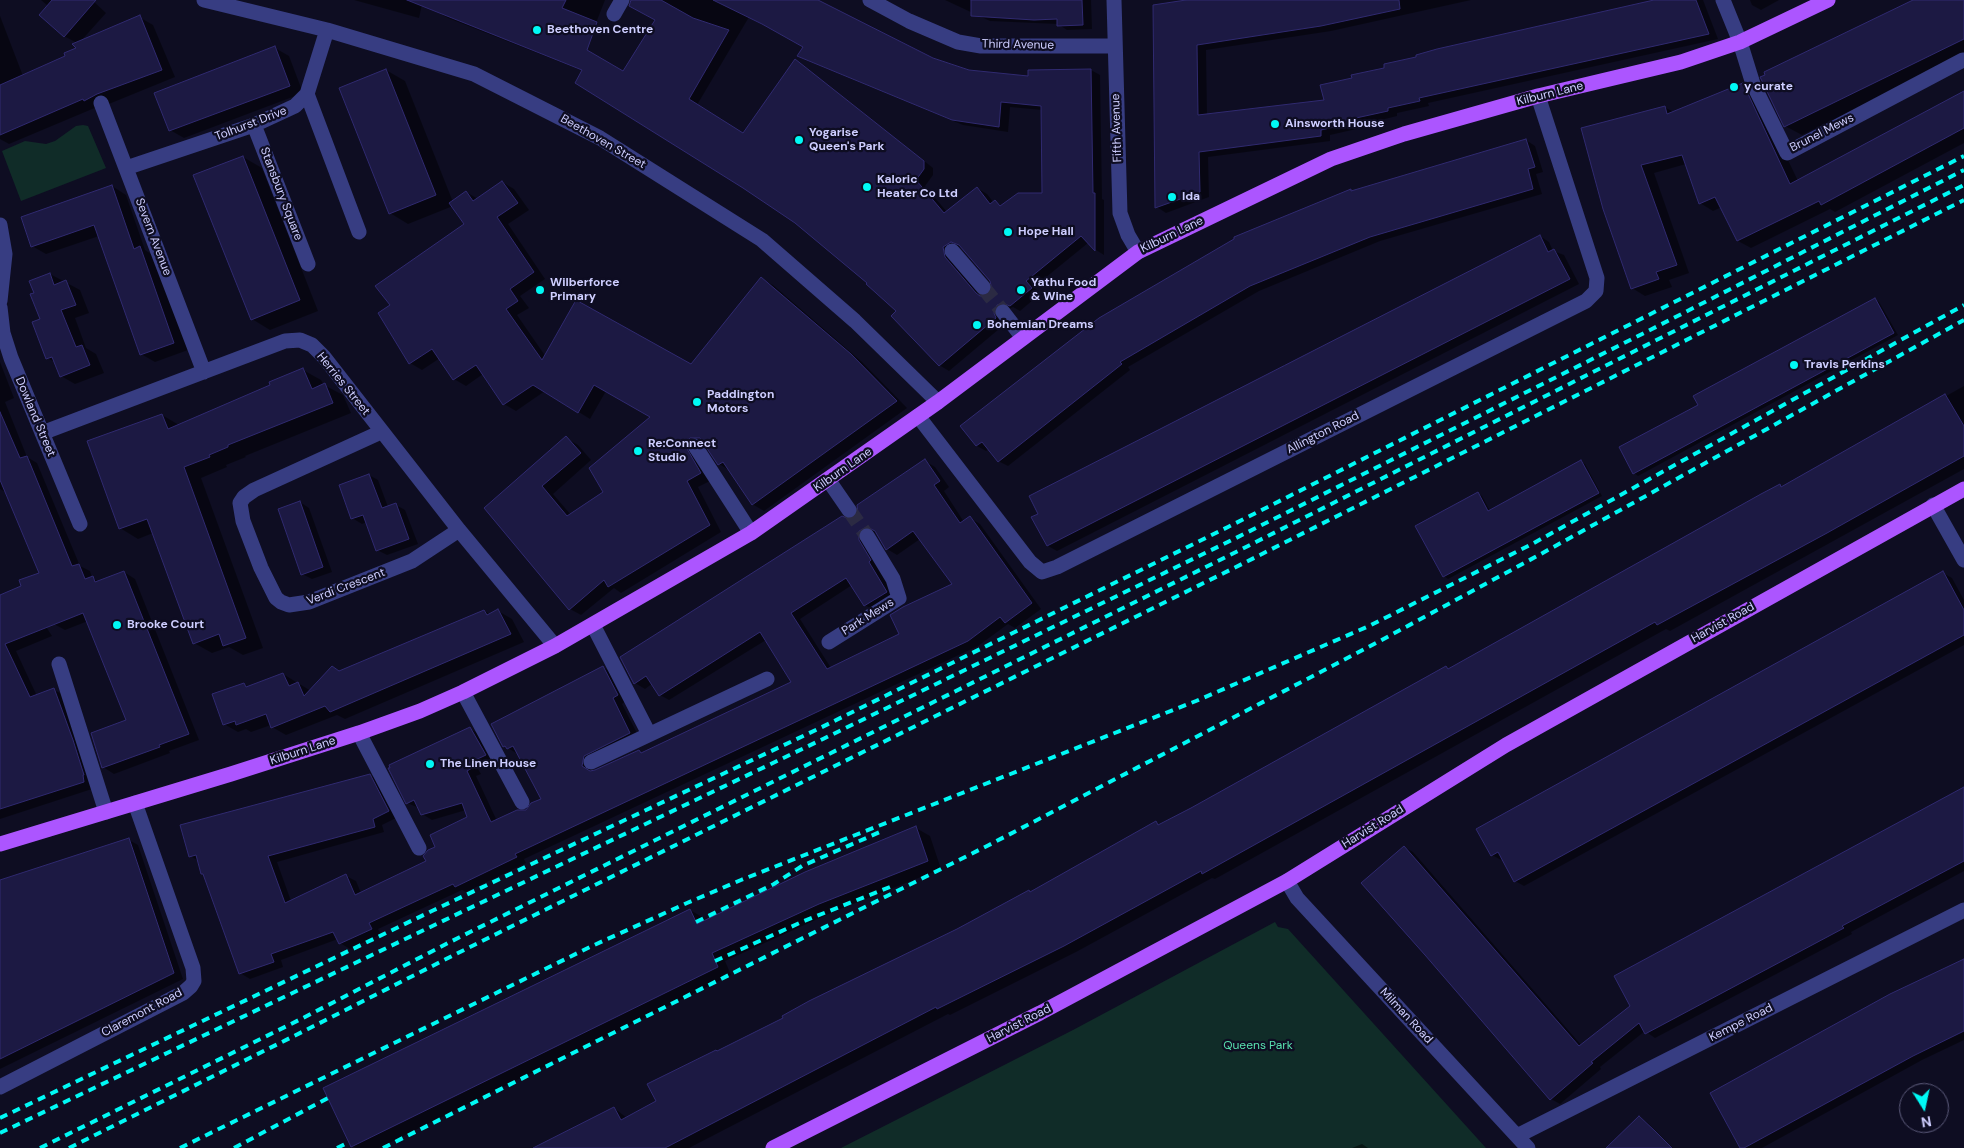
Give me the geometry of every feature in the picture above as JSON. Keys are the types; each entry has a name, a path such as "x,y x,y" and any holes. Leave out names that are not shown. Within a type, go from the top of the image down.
{"main road":[{"name":"Kilburn Lane","path":"0,844 359,733 420,711 463,692 555,646 751,533 938,402 1138,252 1331,158 1404,134 1538,96 1681,62 1740,42 1828,0"},
{"name":"Harvist Road","path":"773,1148 1040,1013 1287,880 1506,745 1964,489"}],"street":[{"name":"Beethoven Street","path":"204,0 328,30 474,74 600,138 762,240 855,321 938,402"},
{"path":"614,14 622,0"},
{"name":"Third Avenue","path":"870,0 909,21 958,42 981,46 1115,46"},
{"name":"Fifth Avenue","path":"1114,0 1120,213 1128,235 1138,252"},
{"path":"1723,0 1740,42"},
{"path":"328,30 307,94 359,232"},
{"name":"Brunel Mews","path":"1740,42 1753,84 1787,153 1963,60"},
{"name":"Tolhurst Drive","path":"126,168 254,125 295,106 307,94"},
{"name":"Allington Road","path":"918,416 1030,562 1042,572 1057,567 1586,301 1596,291 1597,278 1538,96"},
{"name":"Severn Avenue","path":"101,103 204,372"},
{"name":"Stansbury Square","path":"254,125 308,264"},
{"path":"0,225 5,254 0,301"},
{"path":"952,251 983,287"},
{"name":"Dowland Street","path":"0,307 3,333 11,358 80,524"},
{"path":"1003,312 1023,338"},
{"name":"Herries Street","path":"42,433 285,341 300,340 312,346 324,357 459,530 555,646"},
{"name":"Verdi Crescent","path":"381,432 254,490 244,497 240,503 244,521 261,568 276,598 281,602 289,604 310,602 412,561 459,530"},
{"path":"695,446 751,533"},
{"path":"829,480 849,510"},
{"path":"1933,505 1964,560"},
{"name":"Park Mews","path":"829,642 899,598 893,579 867,536"},
{"path":"593,625 649,734"},
{"path":"59,664 106,812"},
{"path":"591,762 767,679"},
{"path":"463,692 522,802"},
{"path":"359,733 419,848"},
{"name":"Claremont Road","path":"0,1087 183,993 194,981 193,968 135,803"},
{"name":"Milman Road","path":"1287,880 1297,898 1528,1148"},
{"name":"Kempe Road","path":"1517,1136 1964,910"}],"green space":[{"path":"76,126 88,126 106,168 21,201 2,151 25,141 46,144 55,141"},
{"name":"Queens Park","path":"1275,922 1278,927 1288,929 1486,1148 841,1148 1073,1030"}],"building":[{"path":"52,0 96,0 64,37 39,15"},
{"path":"407,0 566,0 562,8 597,22 587,50 623,71 655,20 629,6 631,0 661,0 693,18 729,30 689,99 743,133 795,59 924,161 924,169 916,180 944,213 977,187 990,204 995,200 1000,206 1018,193 1042,193 1041,106 1001,102 999,127 952,120 797,56 803,47 713,0 818,0 933,58 969,70 1028,76 1028,70 1091,69 1095,251 1081,236 1026,281 1032,288 1010,306 1002,303 997,305 994,313 996,318 939,366 891,316 896,311 867,283 795,223 743,188 575,83 582,70","holes":["951,242 959,245 990,281 992,290 989,294 980,296 976,293 945,257 943,247"]},
{"path":"971,0 1082,0 1083,25 1057,26 1057,19 1034,20 971,16"},
{"path":"1186,0 1399,0 1400,9 1321,26 1197,45 1198,115 1324,100 1320,85 1352,78 1351,75 1384,68 1384,64 1416,57 1416,55 1437,49 1654,0 1696,0 1709,34 1419,98 1420,101 1356,118 1356,122 1321,130 1321,136 1199,152 1200,192 1155,208 1153,5"},
{"path":"1913,0 1964,0 1964,39 1784,127 1760,77 1765,75 1764,72"},
{"path":"140,15 162,70 97,94 84,101 83,99 0,135 0,85 65,56 64,53 76,48 72,44"},
{"path":"275,46 290,86 169,131 154,93"},
{"path":"386,69 436,195 389,214 339,88"},
{"path":"1743,83 1790,184 1964,91 1964,128 1821,205 1819,201 1737,241 1715,197 1699,204 1682,155 1641,165 1677,265 1656,272 1659,279 1631,289 1603,209 1581,128 1665,106 1667,114"},
{"path":"1526,139 1535,167 1528,169 1533,189 1370,237 1250,286 1120,362 1122,364 998,462 982,442 976,446 960,426 1099,318 1234,239 1234,237 1351,189 1351,191"},
{"path":"243,156 300,300 251,320 193,175"},
{"path":"502,181 518,203 497,217 534,272 510,289 518,301 506,309 542,360 576,300 691,364 761,277 851,354 897,401 752,505 723,462 718,465 700,438 690,438 687,441 686,447 701,473 687,481 710,525 608,587 604,580 569,610 484,508 566,436 581,453 542,486 567,516 603,492 589,468 650,417 594,385 578,413 533,385 503,405 476,365 453,380 432,349 409,364 378,313 390,305 375,286 464,224 449,203 466,191 473,201"},
{"path":"112,185 134,249 140,246 174,343 140,355 94,225 31,247 21,217"},
{"path":"1540,235 1548,252 1554,249 1570,279 1047,546 1031,517 1038,514 1029,496"},
{"path":"50,273 54,285 66,280 76,305 61,310 76,347 82,345 90,365 60,377 52,357 46,359 32,322 40,319 30,294 34,293 29,281"},
{"name":"Travis Perkins","path":"1875,298 1894,333 1633,474 1619,447 1698,405 1693,396"},
{"path":"303,368 312,389 325,383 333,403 228,445 228,447 209,455 210,457 184,467 246,638 223,646 219,634 193,644 147,519 119,529 87,441 162,414 168,429 270,385 269,382"},
{"path":"1945,394 1964,426 1964,456 1657,625 1655,622 1202,874 1201,871 1064,946 937,1009 936,1007 665,1148 533,1148 614,1107 621,1120 656,1101 647,1084 783,1018 782,1016 809,1001 957,929 1029,890 1030,892 1156,821 1158,825 1191,808 1446,666 1448,669 1761,494 1780,484 1781,487"},
{"path":"0,412 20,458 27,456 72,566 79,564 85,579 93,576 95,582 124,571 189,734 159,745 160,747 102,768 91,733 126,720 83,613 5,644 30,697 54,688 73,740 84,775 84,782 0,809 0,595 21,586 19,580 39,573 0,480"},
{"path":"925,459 940,481 934,485 960,523 970,516 1032,603 1005,623 1000,617 968,641 515,854 517,857 455,887 453,884 369,923 372,929 339,944 333,932 271,954 274,962 239,974 203,874 201,874 196,855 189,857 180,825 370,774 389,811 373,819 375,827 268,856 285,903 346,874 355,895 426,861 423,856 428,850 435,847 430,835 467,817 462,803 421,815 414,800 406,804 388,768 390,768 389,765 470,727 486,755 469,763 472,768 467,771 491,822 517,810 526,810 531,803 541,799 513,746 507,749 505,746 503,747 491,724 603,666 618,695 613,698 630,733 584,756 582,766 590,771 639,750 641,753 791,682 760,632 659,696 646,676 634,684 620,657 842,516 849,519 854,518 858,514 857,505","holes":["867,527 875,531 886,550 913,531 952,584 890,615 899,634 827,669 791,613 846,578 864,606 887,592 869,562 871,560 859,540 859,531"]},
{"path":"1581,460 1599,493 1443,577 1415,526 1478,492 1488,511"},
{"path":"369,474 382,508 396,503 409,539 376,551 363,515 351,519 339,485"},
{"path":"300,501 323,567 301,575 278,509"},
{"path":"1943,571 1964,610 1964,635 1514,882 1498,852 1491,856 1476,829"},
{"path":"498,609 511,634 330,712 325,706 271,728 266,714 236,725 235,721 223,725 212,694 244,683 246,687 283,673 289,686 298,682 304,696 332,666 339,671 484,610 487,615"},
{"path":"1964,787 1964,861 1842,926 1844,928 1645,1034 1639,1023 1591,1062 1593,1063 1550,1100 1361,883 1404,846 1579,1046 1630,1006 1614,976"},
{"path":"916,826 928,861 819,904 712,953 718,967 351,1147 323,1088 690,909 697,924 805,872"},
{"path":"129,838 174,973 0,1059 0,880"},
{"path":"1964,959 1964,1031 1913,1056 1744,1148 1740,1148 1710,1093 1890,994"},
{"path":"1639,1116 1672,1148 1606,1148"}],"tunnel":[{"path":"983,287 1003,312"},
{"path":"849,510 867,536"}],"railway":[{"path":"0,1118 818,729 1228,527 1964,156"},
{"path":"0,1133 823,739 1234,539 1964,170"},
{"path":"40,1148 303,1018 450,942 1240,550 1964,185"},
{"path":"69,1148 1246,562 1964,200"},
{"path":"180,1148 592,946 687,903 1196,701 1369,626 1532,544 1964,305"},
{"path":"383,1148 989,845 1378,642 1964,320"},
{"path":"696,922 774,884 802,866 880,832"},
{"path":"715,961 804,921 895,885"},
{"path":"234,1148 328,1098"},
{"path":"337,1148 349,1142"}],"place":[{"name":"Beethoven Centre","path":"537,30"},
{"name":"y curate","path":"1734,87"},
{"name":"Ainsworth House","path":"1275,124"},
{"name":"Yogarise Queen's Park","path":"799,140"},
{"name":"Kaloric Heater Co Ltd","path":"867,187"},
{"name":"Ida","path":"1172,197"},
{"name":"Hope Hall","path":"1008,232"},
{"name":"Wilberforce Primary","path":"540,290"},
{"name":"Yathu Food & Wine","path":"1021,290"},
{"name":"Bohemian Dreams","path":"977,325"},
{"name":"Travis Perkins","path":"1794,365"},
{"name":"Paddington Motors","path":"697,402"},
{"name":"Re:Connect Studio","path":"638,451"},
{"name":"Brooke Court","path":"117,625"},
{"name":"The Linen House","path":"430,764"}]}
